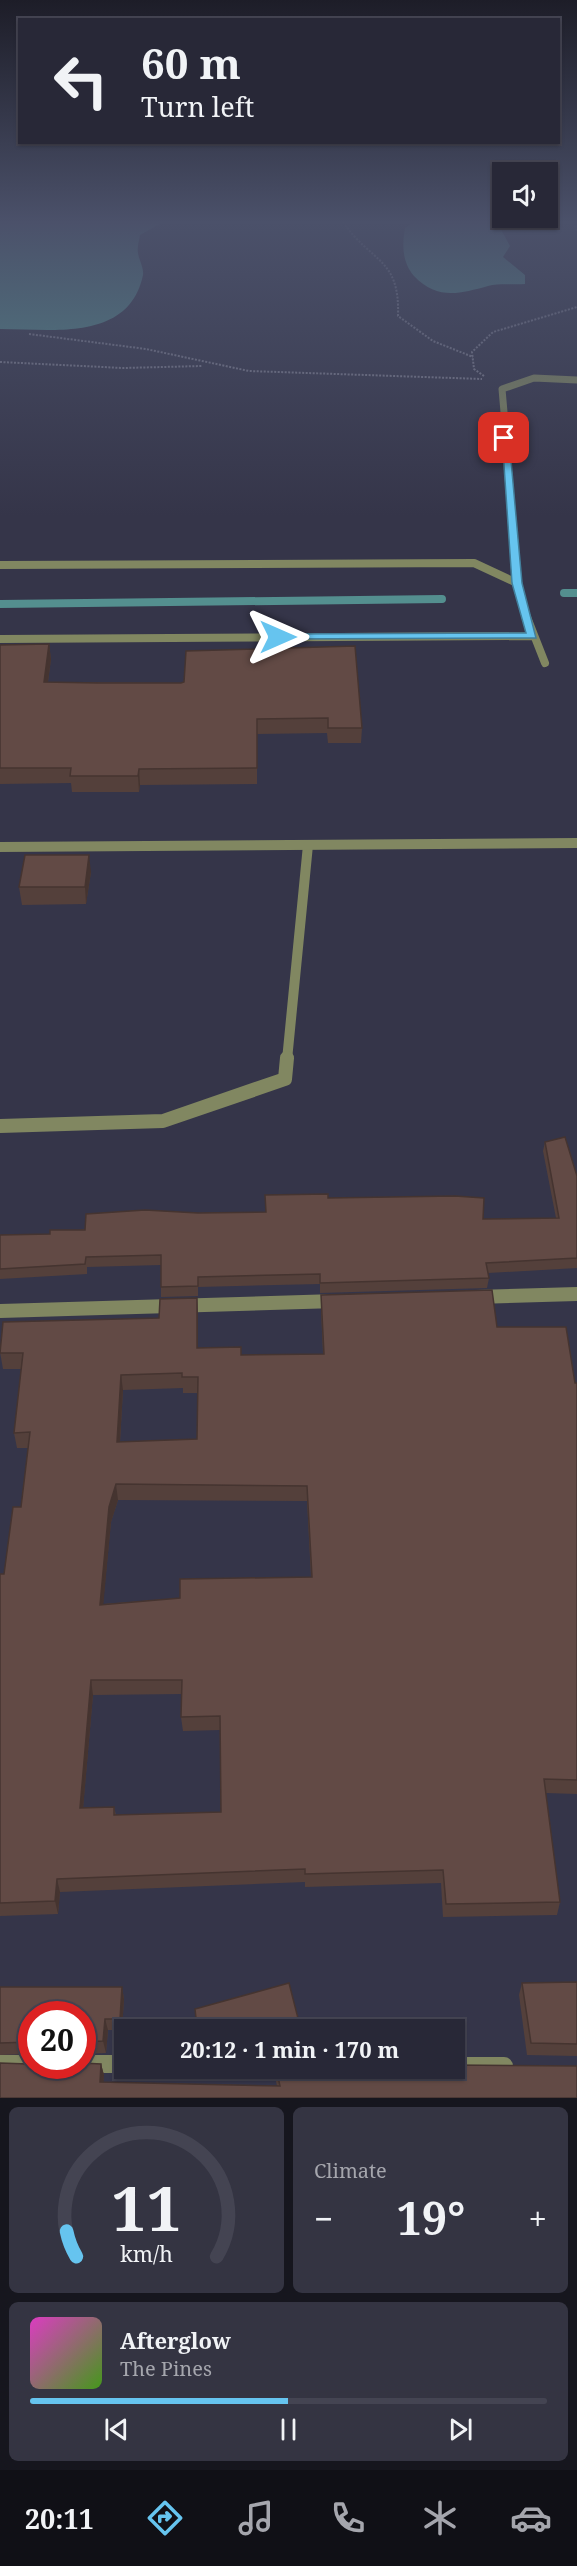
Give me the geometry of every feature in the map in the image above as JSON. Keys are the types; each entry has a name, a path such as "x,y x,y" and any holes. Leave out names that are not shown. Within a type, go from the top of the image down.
{"street":[{"path":"545,663 532,636 517,583 502,389 534,378 577,380"},
{"path":"0,565 474,564 517,583"},
{"path":"0,639 532,636"},
{"path":"0,847 577,843"},
{"path":"0,1126 163,1121 285,1079 308,845"},
{"path":"459,1298 577,1294"},
{"path":"0,1311 353,1301"},
{"path":"0,2064 18,2064"},
{"path":"96,2064 114,2064"},
{"path":"465,2066 521,2066"}],"path":[{"path":"402,320 416,332 445,349 473,357"},
{"path":"0,362 123,368 208,366 350,376 489,379 474,369 472,352 493,332 526,320"},
{"path":"28,334 66,342 103,342 149,350 208,366"}],"shaded area":[{"path":"0,320 109,320 86,327 64,330 0,329"}],"building":[{"path":"49,644 44,682 98,683 184,682 186,651 355,646 362,728 328,728 328,718 257,719 257,768 139,769 138,776 70,776 71,768 0,768 0,645"},
{"path":"25,855 89,855 85,887 19,887"},
{"path":"565,1137 577,1176 577,1258 486,1263 489,1278 320,1283 320,1274 198,1277 198,1286 161,1287 161,1255 86,1257 85,1264 0,1269 0,1235 50,1234 50,1230 85,1230 86,1214 145,1210 198,1213 266,1212 265,1195 328,1194 328,1198 455,1196 484,1198 483,1219 559,1218 545,1142"},
{"path":"492,1290 497,1327 566,1327 575,1383 577,1383 577,1780 544,1779 560,1902 446,1904 443,1870 305,1874 305,1869 57,1879 55,1901 0,1903 0,1574 4,1574 13,1507 21,1507 30,1432 14,1433 23,1353 0,1353 3,1322 159,1318 160,1299 197,1298 197,1348 241,1347 241,1355 324,1354 321,1295","holes":["182,1373 182,1377 198,1377 197,1439 117,1442 121,1375","116,1484 307,1486 312,1577 180,1579 180,1598 100,1605 109,1507","91,1680 182,1680 181,1717 220,1716 221,1812 114,1815 114,1807 80,1808"]},
{"path":"577,1982 577,2044 531,2043 522,1983"},
{"path":"289,1983 298,2019 196,2018 195,2009"},
{"path":"0,1987 122,1987 120,2019 105,2019 103,2041 96,2041 96,2001 18,2001 18,2042 0,2043"},
{"path":"0,2063 18,2064 18,2079 96,2079 96,2064 101,2064 100,2082 280,2086 278,2079 465,2079 465,2065 577,2066 577,2098 0,2098"}],"waterway":[{"path":"564,593 577,593"},
{"path":"0,604 442,599"}],"route":[{"path":"278,637 532,636 517,583 504,438"}]}
